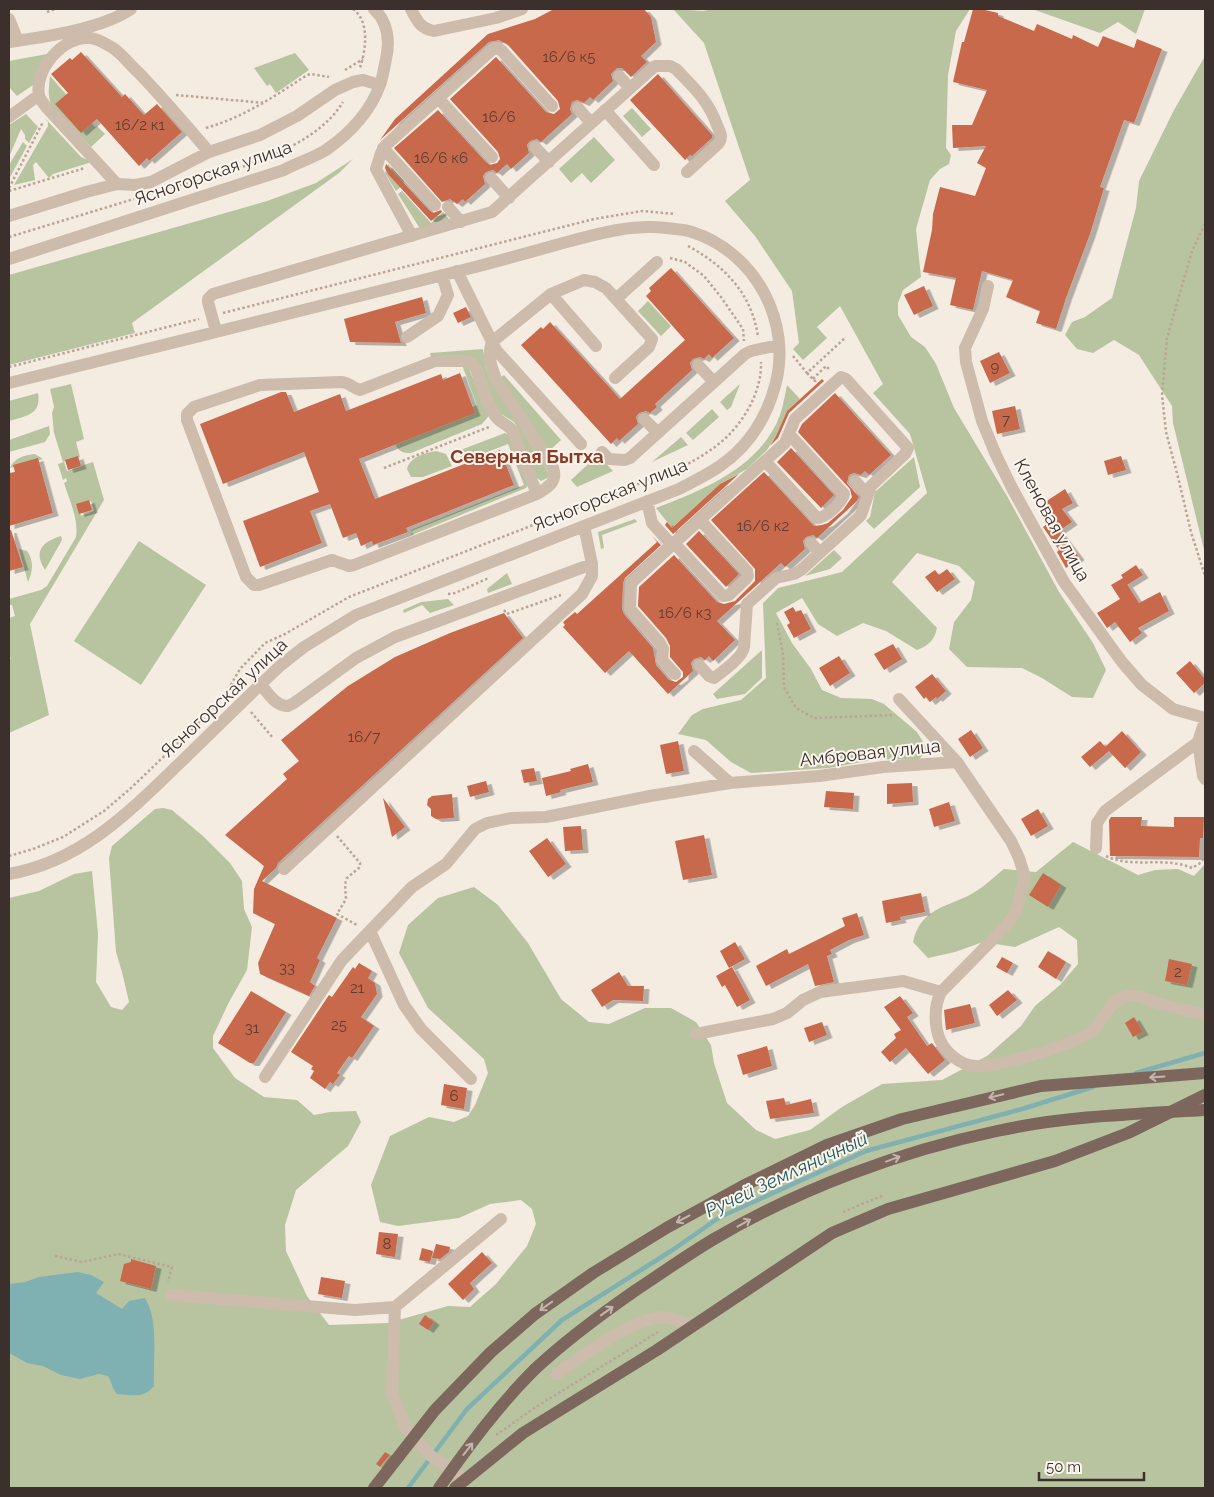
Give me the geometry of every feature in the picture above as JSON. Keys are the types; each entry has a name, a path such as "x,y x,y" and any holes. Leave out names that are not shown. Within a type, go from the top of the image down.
{"main road":[{"path":"374,1488 435,1410 490,1352 535,1314 593,1273 668,1227 743,1186 827,1145 902,1119 1041,1086 1205,1073"},
{"path":"455,1488 523,1433 694,1326 832,1233 888,1209 1055,1161 1128,1133 1205,1095"},
{"path":"439,1488 498,1410 533,1372 566,1341 662,1272 714,1239 757,1216 839,1179 911,1153 996,1131 1070,1118 1205,1110"}],"street":[{"path":"9,19 14,42 85,28 124,14 131,9"},
{"name":"Ясногорская улица","path":"9,259 284,170 325,150 353,128 369,108 380,85 388,40 384,22 374,9"},
{"path":"412,9 419,24 424,29 434,31 496,18 522,9"},
{"path":"117,184 98,164 65,121 40,98 39,81 44,67 59,49 75,41 88,38 100,41 116,50 175,118 209,152"},
{"path":"412,236 377,172 376,167 383,148 494,48 498,48 552,106"},
{"path":"216,331 208,299 213,294 492,212 655,66 670,66 676,69 710,107 721,135 721,140 687,172"},
{"path":"619,76 630,88"},
{"path":"9,216 117,184 135,185 151,182 209,152 260,134 297,116 335,90 353,82 363,80 380,85"},
{"path":"9,116 40,98"},
{"path":"438,98 492,157"},
{"path":"578,108 591,123"},
{"path":"605,110 654,165"},
{"path":"535,147 549,162"},
{"path":"383,148 441,206 461,222"},
{"path":"491,178 509,198"},
{"name":"Ясногорская улица","path":"9,383 442,275 616,229 663,227 690,231 715,241 738,258 756,279 770,302 777,326 779,345 778,376 769,407 752,437 721,466 679,489 356,615 304,647 281,665 128,812 93,840 58,859 29,870 9,874"},
{"path":"616,299 657,262"},
{"path":"457,271 496,350 581,444"},
{"path":"407,337 439,313 448,295 442,275"},
{"path":"537,494 512,430 498,420 493,413 476,369 467,361 435,361 360,390 346,382 260,385 194,407 187,414 186,420 246,577 254,585 259,586 332,560 349,566 354,565 537,494 550,486 554,481 555,474 553,468 496,379 488,350 492,342 550,294 584,280 595,282 606,288 652,339 649,347 615,378"},
{"name":"Кленовая улица","path":"988,286 983,309 965,348 966,362 982,421 1012,488 1064,582 1122,662 1142,685 1173,709 1205,719"},
{"path":"550,294 596,346"},
{"path":"602,452 609,459 628,460 746,353 779,345"},
{"path":"698,365 714,382"},
{"path":"675,674 662,660 662,646 629,606 631,584 784,443 790,434 793,422 798,416 838,378 844,377 908,448 905,454 875,481 861,515 815,548 798,572 774,575 747,604 744,647 740,656 714,678 709,676 699,665"},
{"path":"644,419 658,433"},
{"path":"765,461 817,518 823,516 841,500 844,494 790,434"},
{"path":"855,481 868,495"},
{"path":"647,502 652,523 721,595 726,596 746,579 748,574 700,520"},
{"path":"284,869 582,594 592,576 592,564 584,526"},
{"path":"261,685 278,704 288,706 356,658 395,637 592,564"},
{"path":"898,699 957,762"},
{"path":"1205,719 1198,742 1205,780"},
{"path":"1096,848 1097,823 1105,811 1198,742"},
{"path":"694,751 730,782"},
{"name":"Амбровая улица","path":"370,931 412,887 446,864 474,829 487,823 511,818 546,817 730,782 819,776 957,762 1011,841 1020,858 1025,877 1016,912 1004,928 941,992"},
{"path":"265,1077 342,960 370,931 404,1005 421,1029 471,1079"},
{"path":"696,1034 773,1019 787,1014 803,1000 820,992 903,981 941,992 937,1000 936,1019 942,1044 958,1061 975,1066 1040,1053 1078,1039 1090,1033 1099,1025 1114,1004 1122,997 1138,996 1193,1013 1205,1014"},
{"path":"171,1295 355,1310 395,1307 501,1219"},
{"path":"395,1307 392,1392 405,1427 431,1456 465,1479"},
{"path":"556,1374 627,1328 641,1322 667,1317 694,1326"}],"path":[{"path":"47,12 55,9"},
{"path":"353,9 359,13 365,36 363,59 360,68"},
{"path":"339,73 363,59"},
{"path":"203,128 246,113 265,103 307,75 331,78"},
{"path":"181,102 175,94 265,103"},
{"path":"9,190 43,125 38,112 40,98"},
{"path":"9,190 98,164"},
{"path":"9,367 594,218 642,211 681,215"},
{"path":"1205,224 1192,251 1167,338 1162,395 1166,432 1191,532 1205,576"},
{"path":"657,262 663,258 686,262 704,276 743,329 746,353"},
{"path":"807,372 846,337"},
{"path":"792,356 814,380 826,366"},
{"path":"384,468 503,422"},
{"path":"446,595 476,585 494,575"},
{"path":"500,606 507,614 562,594"},
{"path":"777,623 783,654 784,686 796,708 814,718 912,714"},
{"path":"249,709 273,738"},
{"path":"329,828 360,863 360,867 347,878 345,884 346,899 337,914 370,931"},
{"path":"1096,848 1102,855 1117,862 1180,863 1192,868 1205,857"},
{"path":"55,1256 82,1262 118,1254 172,1267 167,1288 171,1295"}],"green space":[{"path":"673,9 703,11 713,9 970,9 956,31 948,75 946,148 951,155 949,164 940,169 930,180 916,229 921,277 903,290 898,303 898,315 911,337 925,347 936,364 954,408 1007,496 1059,592 1093,643 1106,670 1093,698 1072,697 1022,668 967,667 949,649 954,622 971,600 975,582 959,566 917,553 892,582 937,628 930,642 917,650 886,631 863,623 837,636 818,624 802,598 776,613 792,643 811,669 822,690 841,698 872,699 884,704 917,732 928,750 918,760 878,759 829,768 751,773 731,762 706,740 678,734 692,715 703,709 741,700 766,678 763,603 778,588 842,572 927,493 910,434 873,393 883,384 840,306 817,327 827,338 803,360 793,349 799,343 792,291 755,236 725,201 750,180 704,43"},
{"path":"1032,9 1145,9 1136,34 1118,22 1100,33"},
{"path":"295,53 309,70 276,93 270,84 267,86 254,68"},
{"path":"47,54 36,83 17,96 9,87 9,61"},
{"path":"1205,56 1205,554 1173,423 1172,406 1139,355 1114,340 1093,353 1077,349 1065,335 1072,322 1085,317 1112,298 1136,208 1139,181 1174,110"},
{"path":"50,76 95,127 97,126 105,134 91,147 50,103"},
{"path":"632,108 651,129 642,137 623,116"},
{"path":"26,114 38,127 29,143 21,129 9,157 9,125"},
{"path":"44,117 81,157 92,162 53,174 49,178 36,162 33,165 35,180 14,185 48,126 48,122"},
{"path":"594,137 615,160 591,183 582,173 571,183 559,169"},
{"path":"23,142 27,146 9,179 9,165"},
{"path":"353,159 339,173 132,323 135,333 9,365 9,275 267,201 316,183"},
{"path":"388,164 404,181 404,184 396,191 385,173"},
{"path":"402,191 431,223 443,212 449,219 422,228 419,227 398,194"},
{"path":"648,301 671,326 661,336 638,311"},
{"path":"483,349 486,369 492,382 547,470 549,475 541,481 536,477 516,425 498,412 480,368 431,357 430,353"},
{"path":"462,365 468,367 488,412 488,417 482,424 411,453 401,451 397,448 393,439 477,405"},
{"path":"504,375 561,440 548,452 501,377"},
{"path":"71,384 84,439 76,442 80,457 63,462 54,433 52,413 54,407 50,389"},
{"path":"740,384 731,407 727,410 720,402"},
{"path":"787,385 800,399 787,411 776,436 767,450 747,469 720,484 672,528 656,508 711,484 745,463 771,433 780,415"},
{"path":"38,393 39,400 35,410 26,416 9,421 9,401"},
{"path":"712,409 719,417 693,440 686,433"},
{"path":"49,426 50,434 45,442 9,452 9,440"},
{"path":"505,433 510,436 528,485 526,488 412,535 411,530 524,485 508,444 462,462 458,451"},
{"path":"681,437 688,445 652,462"},
{"path":"436,451 446,454 452,466 423,477 411,477 407,469 411,461 422,454"},
{"path":"35,454 43,459 10,468 20,458"},
{"path":"598,455 613,471 577,487 571,480"},
{"path":"914,457 920,487 874,529 866,521 870,517 875,492"},
{"path":"64,462 67,471 93,462 104,500 30,624 49,715 9,733 9,662 11,657 9,658 9,618 15,616 12,605 9,605 9,599 41,590 47,586 76,537 75,517 64,483 67,481 66,478 63,480 58,464","holes":["91,501 94,511 81,516 78,506 75,506"]},
{"path":"635,519 637,522 602,535 604,548 601,549 598,532"},
{"path":"61,536 62,540 45,570 40,558 41,548 54,538"},
{"path":"139,541 206,585 141,685 74,641"},
{"path":"19,549 27,551 32,562 32,570 28,582"},
{"path":"834,550 842,558 830,569 805,576"},
{"path":"507,573 512,584 488,593 487,589"},
{"path":"448,599 454,605 430,613 422,605 404,613 403,610 421,602"},
{"path":"762,650 762,678 745,694 717,699 713,694"},
{"path":"155,809 172,810 204,837 230,863 242,881 244,909 252,927 247,970 213,1036 213,1048 235,1078 264,1097 297,1100 314,1115 356,1111 361,1122 348,1146 296,1190 285,1225 286,1251 307,1296 329,1325 388,1323 448,1306 470,1307 496,1284 527,1246 536,1224 532,1209 521,1200 490,1204 459,1218 398,1226 380,1222 371,1185 390,1136 429,1117 454,1122 468,1116 475,1105 488,1073 484,1059 428,1008 399,953 408,925 438,898 474,887 498,905 528,943 561,999 589,1022 609,1024 645,1008 671,1008 696,1022 711,1045 714,1063 727,1103 756,1130 775,1139 810,1130 842,1107 882,1084 942,1080 987,1056 1021,1026 1035,1006 1060,985 1078,964 1077,940 1059,927 1015,947 983,942 955,952 928,958 913,942 922,922 936,910 977,891 1004,869 1036,872 1073,842 1138,875 1155,870 1178,869 1194,876 1205,864 1205,1488 9,1488 9,898 39,891 74,874 92,871 98,934 96,982 111,1007 122,1010 129,1002 116,952 109,858 112,846"}],"water":[{"path":"78,1272 91,1275 104,1282 96,1293 122,1309 129,1301 145,1298 154,1329 154,1386 146,1393 141,1395 117,1394 108,1376 99,1374 80,1379 61,1375 43,1366 27,1363 9,1353 9,1284 25,1282 39,1277"}],"building":[{"path":"554,9 644,9 651,17 656,42 641,56 647,62 631,77 622,68 617,68 611,74 613,81 593,100 590,97 584,103 577,100 572,102 570,109 572,114 541,142 537,139 530,141 527,145 529,153 511,169 507,164 497,173 493,170 486,172 483,176 485,184 465,202 463,199 457,204 450,199 442,202 394,148 438,110 486,162 490,165 497,163 500,159 498,152 450,99 496,57 546,112 554,114 560,109 558,101 508,45 499,40 489,42 380,140 395,119 488,34 535,19"},
{"path":"973,9 998,13 998,16 1034,31 1037,24 1072,39 1073,35 1098,47 1103,36 1134,48 1137,39 1162,49 1134,123 1124,120 1100,187 1104,188 1090,234 1056,329 1036,323 1040,311 1006,297 1013,280 982,271 973,310 950,305 956,278 923,272 932,230 933,214 940,187 975,196 986,168 977,163 986,146 953,148 952,125 972,125 987,90 953,82 962,42 964,42"},
{"path":"81,52 122,97 125,94 144,115 157,104 182,132 149,161 147,158 139,166 97,119 81,133 55,104 68,93 51,74 70,58 72,60"},
{"path":"658,74 712,135 712,138 685,160 630,100"},
{"path":"386,164 429,210 433,213 441,210 442,212 431,221 388,174 385,168"},
{"path":"671,268 734,338 712,358 709,354 704,359 700,357 693,359 690,363 692,370 655,404 657,407 650,413 646,411 639,413 636,417 638,424 619,441 617,438 611,444 521,345 541,327 543,329 550,322 620,399 685,340 646,296 651,291 649,288"},
{"path":"924,286 933,306 914,315 904,295"},
{"path":"422,297 426,313 395,322 401,343 350,342 344,319"},
{"path":"466,307 471,317 458,323 453,313"},
{"path":"999,352 1010,373 990,383 980,361"},
{"path":"460,373 475,413 359,459 375,499 500,450 514,485 406,528 408,532 373,545 372,541 361,546 356,533 343,538 330,504 310,511 322,543 260,567 243,521 319,492 304,452 223,484 200,424 281,392 286,392 294,412 340,394 346,411 441,374 443,380"},
{"path":"822,379 824,381 789,413 778,438 770,446 787,411"},
{"path":"835,393 891,455 869,475 865,471 861,475 854,473 849,475 847,483 859,497 857,501 817,538 813,535 806,537 803,541 805,549 785,567 781,563 717,621 735,640 713,661 709,656 705,660 701,657 694,659 691,663 693,671 668,694 629,651 605,673 563,627 565,625 563,622 575,612 577,614 657,542 652,536 661,545 625,578 623,583 622,609 624,614 653,648 656,665 669,680 676,682 683,677 683,672 670,657 670,646 666,638 638,606 639,587 674,555 717,602 724,604 735,601 755,581 755,569 711,520 764,472 814,526 828,523 843,510 852,497 850,489 798,432 802,424"},
{"path":"1015,406 1020,429 997,434 992,411"},
{"path":"791,448 834,495 821,508 777,462"},
{"path":"78,456 81,466 68,470 65,460"},
{"path":"1121,456 1126,470 1108,475 1104,461"},
{"path":"38,458 53,513 9,526 9,473 15,472 13,465"},
{"path":"739,474 673,534 665,525 667,522 672,528 720,484"},
{"path":"1065,489 1073,503 1062,509 1072,522 1059,531 1079,557 1066,568 1057,552 1059,550 1043,527 1055,518 1045,502"},
{"path":"89,500 92,510 79,514 76,504"},
{"path":"9,530 11,530 23,567 9,571"},
{"path":"699,531 739,574 726,587 686,544"},
{"path":"1136,565 1143,575 1127,585 1139,603 1160,592 1169,611 1138,628 1142,633 1130,642 1115,622 1107,628 1097,613 1120,599 1111,585 1123,578 1121,575"},
{"path":"947,569 955,579 937,592 925,577 935,570 939,575"},
{"path":"793,607 796,612 801,610 811,629 794,638 787,625 790,623 784,612"},
{"path":"504,613 523,638 278,863 276,868 262,881 337,918 317,958 320,960 310,982 315,986 309,996 260,974 258,963 275,924 253,913 254,889 264,866 225,835 287,779 283,774 299,761 281,740 348,686 395,657 450,633"},
{"path":"893,644 902,659 884,670 874,654"},
{"path":"839,656 850,673 830,686 819,668"},
{"path":"1190,661 1205,679 1205,683 1194,693 1176,673"},
{"path":"932,674 946,691 930,702 926,697 924,699 915,687"},
{"path":"971,730 983,748 970,757 958,739"},
{"path":"1122,731 1141,752 1125,768 1105,747"},
{"path":"678,741 684,771 666,774 660,745"},
{"path":"1100,741 1109,751 1090,767 1081,757"},
{"path":"588,764 593,782 560,790 561,792 546,796 542,778 571,771 570,769"},
{"path":"534,768 537,781 524,783 521,770"},
{"path":"486,781 489,792 470,797 467,786"},
{"path":"912,783 913,802 887,804 887,784"},
{"path":"826,791 854,793 853,809 824,807"},
{"path":"452,794 454,818 436,819 431,816 431,809 427,805 428,799 432,796"},
{"path":"383,798 405,827 392,837"},
{"path":"949,802 955,821 934,827 929,809"},
{"path":"1038,809 1048,826 1031,836 1021,819"},
{"path":"1111,817 1142,817 1141,826 1174,827 1174,817 1204,817 1203,838 1200,838 1199,857 1110,856 1109,820"},
{"path":"581,826 583,850 565,851 563,827"},
{"path":"704,835 712,875 683,880 675,841"},
{"path":"547,838 566,864 548,877 529,851"},
{"path":"1043,873 1061,885 1048,907 1029,895"},
{"path":"921,893 925,912 900,917 901,920 886,923 882,901"},
{"path":"857,913 864,935 830,950 832,954 827,956 834,982 815,986 808,964 766,986 756,966 787,949 789,954 845,926 842,918"},
{"path":"735,942 745,959 729,968 720,951"},
{"path":"1048,951 1066,962 1056,979 1038,967"},
{"path":"1002,957 1013,963 1007,973 996,967"},
{"path":"1169,959 1192,964 1187,985 1165,981"},
{"path":"359,963 372,971 368,978 375,983 377,994 361,1017 374,1026 352,1058 349,1056 337,1073 340,1075 333,1084 330,1082 325,1089 310,1078 314,1071 311,1069 313,1066 291,1052 329,995 332,997 353,967 355,969"},
{"path":"732,967 750,1000 737,1007 725,985 722,987 716,976"},
{"path":"619,972 628,986 644,986 643,1001 613,1000 602,1007 591,990"},
{"path":"1008,990 1017,1000 997,1016 989,1005"},
{"path":"251,991 286,1012 254,1063 250,1063 218,1043"},
{"path":"900,996 913,1013 907,1017 927,1046 932,1043 945,1060 928,1074 906,1048 890,1062 881,1052 896,1038 894,1034 901,1030 884,1007"},
{"path":"970,1004 975,1023 946,1030 944,1010"},
{"path":"1134,1017 1143,1032 1133,1037 1125,1023"},
{"path":"822,1022 827,1035 809,1042 804,1028"},
{"path":"767,1046 772,1066 743,1075 737,1055"},
{"path":"444,1084 467,1088 464,1109 441,1105"},
{"path":"784,1098 786,1105 811,1099 814,1113 770,1119 766,1101"},
{"path":"379,1232 398,1234 395,1257 376,1254"},
{"path":"436,1244 450,1247 449,1252 440,1259 432,1258"},
{"path":"422,1248 433,1251 430,1262 419,1260"},
{"path":"482,1252 492,1263 470,1283 474,1289 463,1300 448,1284"},
{"path":"131,1259 156,1266 151,1289 120,1281 124,1264 131,1262"},
{"path":"321,1277 345,1281 342,1298 318,1294"},
{"path":"425,1315 434,1322 428,1330 419,1324"},
{"path":"385,1452 390,1455 380,1467 376,1464"}],"waterway":[{"name":"Ручей Земляничный","path":"1136,1073 1205,1053"},
{"name":"Ручей Земляничный","path":"408,1488 467,1409 562,1320 671,1251 720,1217 866,1151 1022,1109 1093,1087"}],"district":[{"name":"Северная Бытха","path":"527,456"}]}
